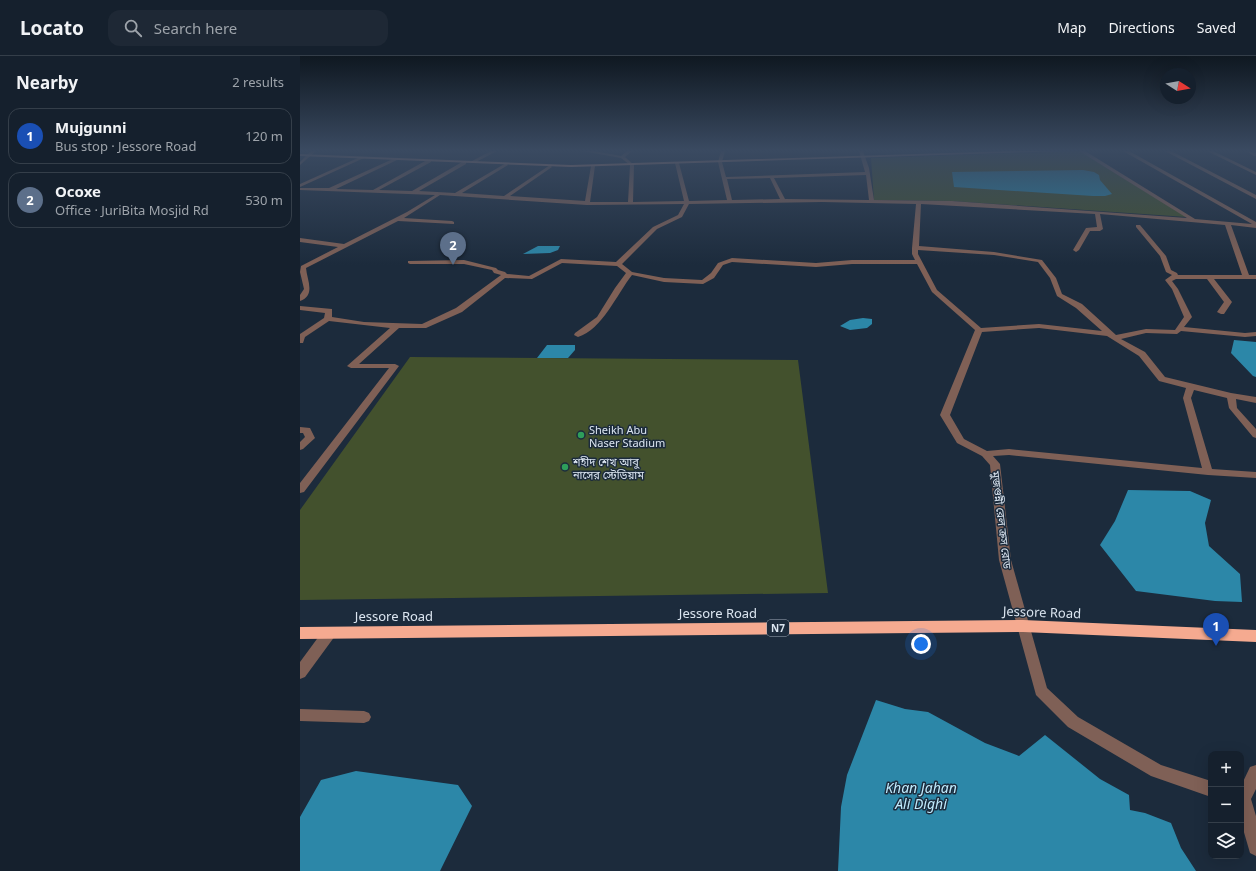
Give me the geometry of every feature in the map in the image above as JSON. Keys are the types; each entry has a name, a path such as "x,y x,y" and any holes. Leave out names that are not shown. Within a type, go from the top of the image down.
{"highway":[{"name":"Jessore Road","path":"300,633 1023,626 1256,636"}],"street":[{"path":"301,189 414,192 587,203 630,204 687,204 783,200 919,202 1097,212 1256,225"},
{"path":"373,191 377,189"},
{"path":"414,192 419,189"},
{"path":"457,194 465,189"},
{"path":"505,198 518,189"},
{"path":"587,203 589,189"},
{"path":"630,189 630,204"},
{"path":"618,264 655,228 680,216 687,204 683,189"},
{"path":"727,189 730,202"},
{"path":"778,189 783,200"},
{"path":"869,189 872,201"},
{"path":"1144,189 1196,220"},
{"path":"1192,189 1256,225"},
{"path":"1241,189 1256,197"},
{"path":"300,299 308,290 308,285 302,269 310,262 345,246 396,219 438,195 435,193"},
{"path":"919,202 915,254 934,291 979,330 1039,326 1066,328 1112,336 1146,331 1176,332 1188,317 1175,289 1168,280 1175,277 1256,277"},
{"path":"1076,250 1088,229 1100,229 1097,212"},
{"path":"396,219 452,223"},
{"path":"1227,223 1246,277"},
{"path":"1138,226 1163,256 1168,271 1175,274 1175,277"},
{"path":"300,240 345,246"},
{"path":"915,248 984,252 1017,256 1040,261 1053,278 1059,295 1079,306 1112,336 1142,354 1162,379 1231,396 1256,400"},
{"path":"410,262 464,262 494,268 496,272 503,273 504,276 530,278 561,260 618,264 626,268 630,273 664,280 703,282 710,280 714,276 720,264 732,260 816,265 852,262 919,262"},
{"path":"300,261 310,262"},
{"path":"578,335 600,318 618,288 630,273"},
{"path":"300,341 302,336 328,319 364,324 423,326 459,310 504,276"},
{"path":"1208,276 1228,302 1221,312"},
{"path":"300,308 329,312 328,319"},
{"path":"300,490 395,366 351,366 397,326"},
{"path":"1179,329 1245,335 1256,334"},
{"name":"মুজগুন্নী রেল ক্রস রোড","path":"979,330 945,415 960,441 984,454 995,464 1005,560 1040,691 1073,722 1157,771 1208,787"},
{"path":"1191,387 1187,398 1208,472"},
{"path":"1231,396 1234,408 1256,435"},
{"path":"300,430 307,430 310,438 300,447"},
{"path":"984,454 1009,452 1208,472 1256,475"},
{"path":"300,673 330,632"},
{"path":"300,715 364,717"},
{"path":"1244,795 1256,772"},
{"path":"1244,806 1256,847"}],"green space":[{"path":"873,189 1141,189 1187,217 952,201 874,200"},
{"name":"শহীদ শেখ আবু নাসের স্টেডিয়াম","path":"410,357 798,360 828,593 300,600 300,510"}],"water":[{"path":"985,189 1108,189 1112,194 1105,196"},
{"path":"538,246 560,246 558,250 550,253 523,254"},
{"path":"863,318 872,319 872,324 867,328 850,330 840,326 850,320"},
{"path":"1234,340 1256,342 1256,377 1253,376 1231,353"},
{"path":"547,345 575,345 575,350 568,358 537,358"},
{"path":"1128,490 1190,491 1211,500 1205,523 1209,546 1240,574 1242,602 1215,601 1136,591 1100,545 1115,521"},
{"name":"Khan Jahan Ali Dighi","path":"876,700 905,709 928,712 985,743 1019,756 1045,735 1100,779 1129,795 1130,810 1145,813 1171,823 1181,848 1196,871 838,871 841,807 847,775"},
{"path":"356,771 458,785 472,806 440,871 300,871 300,817 321,780"}],"place":[{"name":"Ocoxe","path":"453,265"},
{"name":"Sheikh Abu Naser Stadium","path":"581,435"},
{"name":"শহীদ শেখ আবু নাসের স্টেডিয়াম","path":"565,467"},
{"name":"Mujgunni","path":"1216,646"}]}
